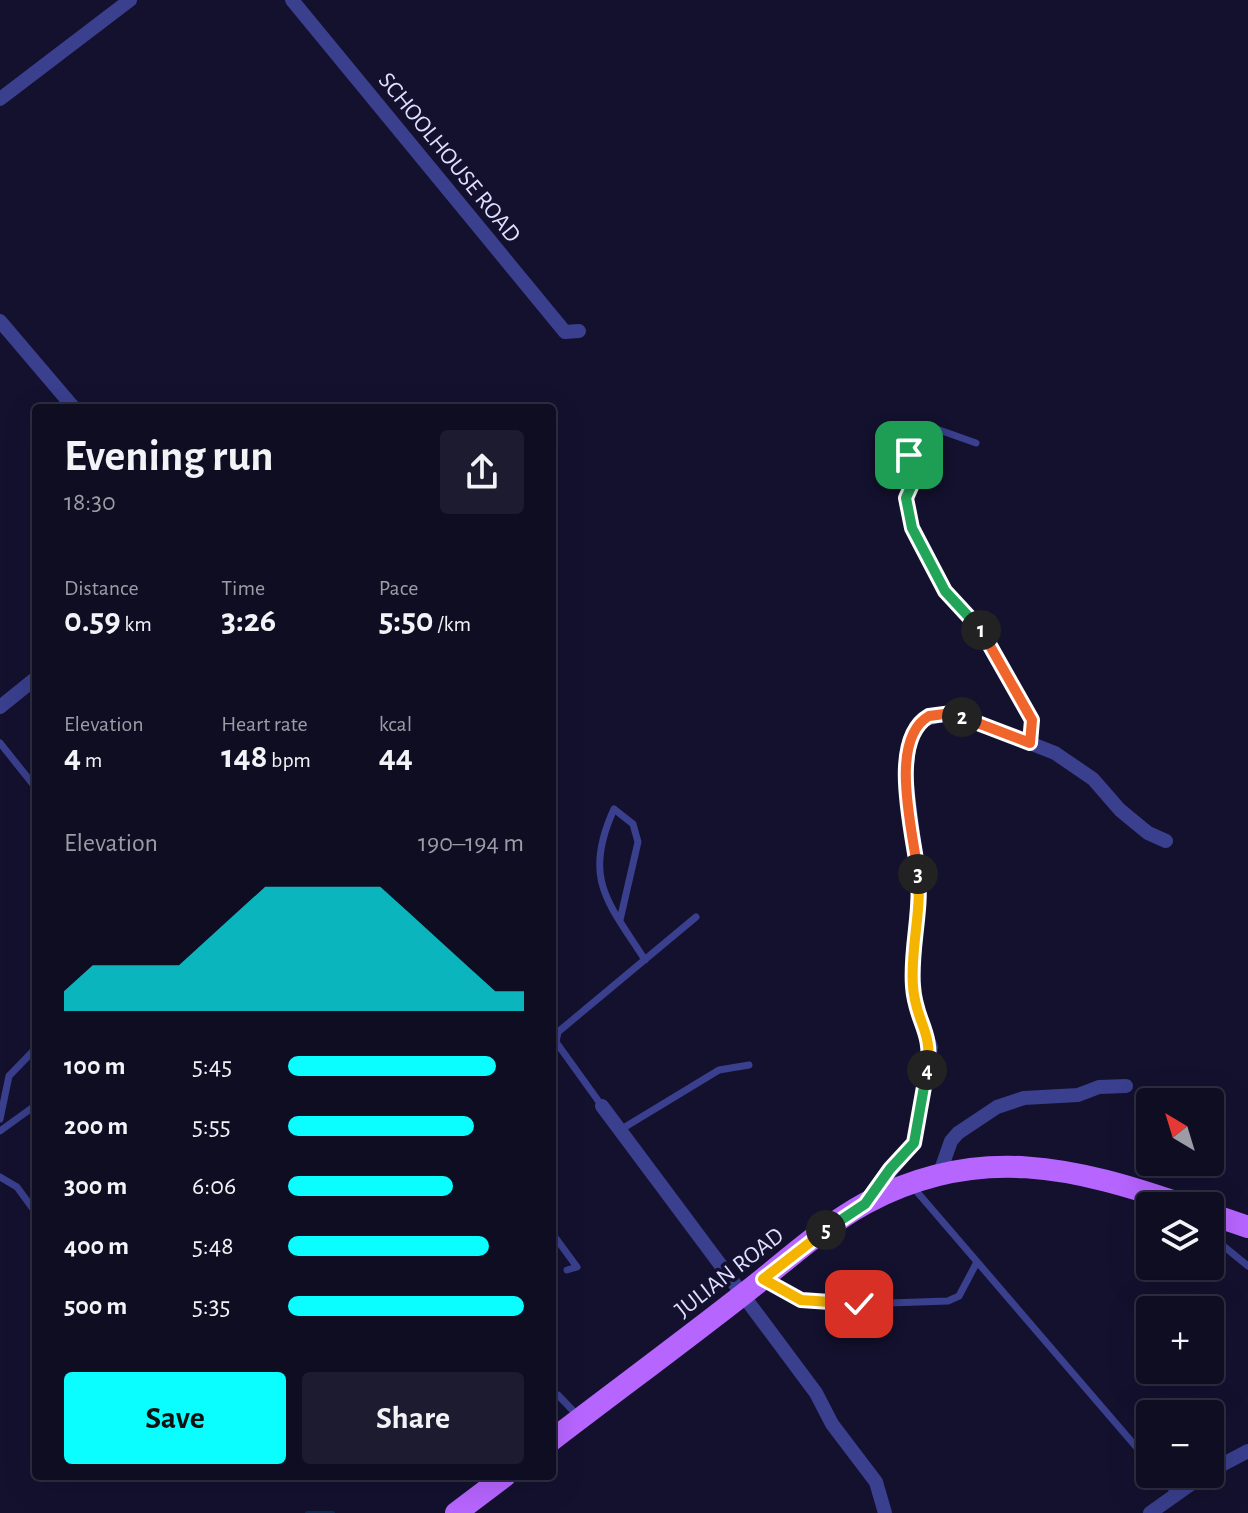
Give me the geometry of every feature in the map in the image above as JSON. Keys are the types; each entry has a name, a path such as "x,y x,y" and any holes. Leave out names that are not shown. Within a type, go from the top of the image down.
{"main road":[{"name":"JULIAN ROAD","path":"556,1437 865,1204 910,1184 939,1175 992,1167 1046,1167 1111,1179 1146,1192"},
{"path":"1224,1219 1248,1227"},
{"path":"462,1508 500,1480"}],"street":[{"path":"0,99 130,0"},
{"name":"SCHOOLHOUSE ROAD","path":"292,0 565,332 579,331"},
{"path":"0,321 71,404"},
{"path":"0,707 32,681"},
{"path":"865,1204 890,1169 914,1143 931,1047 917,1012 912,985 919,882 908,810 909,741 922,720 952,713 1055,753 1093,779 1120,810 1166,841"},
{"path":"939,1175 951,1141 997,1107 1024,1098 1078,1095 1099,1087 1126,1086"},
{"path":"602,1106 816,1393 832,1424 876,1482 885,1513"},
{"path":"1224,1464 1248,1451"},
{"path":"1150,1513 1185,1488"}],"lane":[{"path":"976,443 928,426 909,434 914,480 906,498 912,528 931,570 945,591 983,632 1021,694 1032,720 1030,743"},
{"path":"0,743 32,783"},
{"path":"620,920 638,842 633,824 614,809 604,831 597,869 606,899 645,960"},
{"path":"602,1106 556,1042 558,1032 696,917"},
{"path":"0,1119 9,1076 32,1052"},
{"path":"620,1130 719,1070 749,1065"},
{"path":"0,1131 32,1108"},
{"path":"0,1177 17,1187 32,1208"},
{"path":"910,1184 1136,1447"},
{"path":"556,1238 577,1267 567,1270"},
{"path":"1224,1246 1248,1266"},
{"path":"763,1279 801,1300 859,1304 948,1301 959,1296 977,1262"},
{"path":"556,1395 580,1419"},
{"path":"1171,1488 1176,1494"}],"waterway":[{"path":"307,1513 333,1513"}],"route":[{"path":"859,1304 801,1300 790,1297 763,1279 865,1204 879,1182 914,1143 931,1047 917,1012 912,985 919,921 919,882 914,831 908,810 906,777 909,741 922,720 952,713 1030,743 1032,720 1021,694 983,632 945,591 931,570 912,528 906,498 914,480 909,455"}]}
